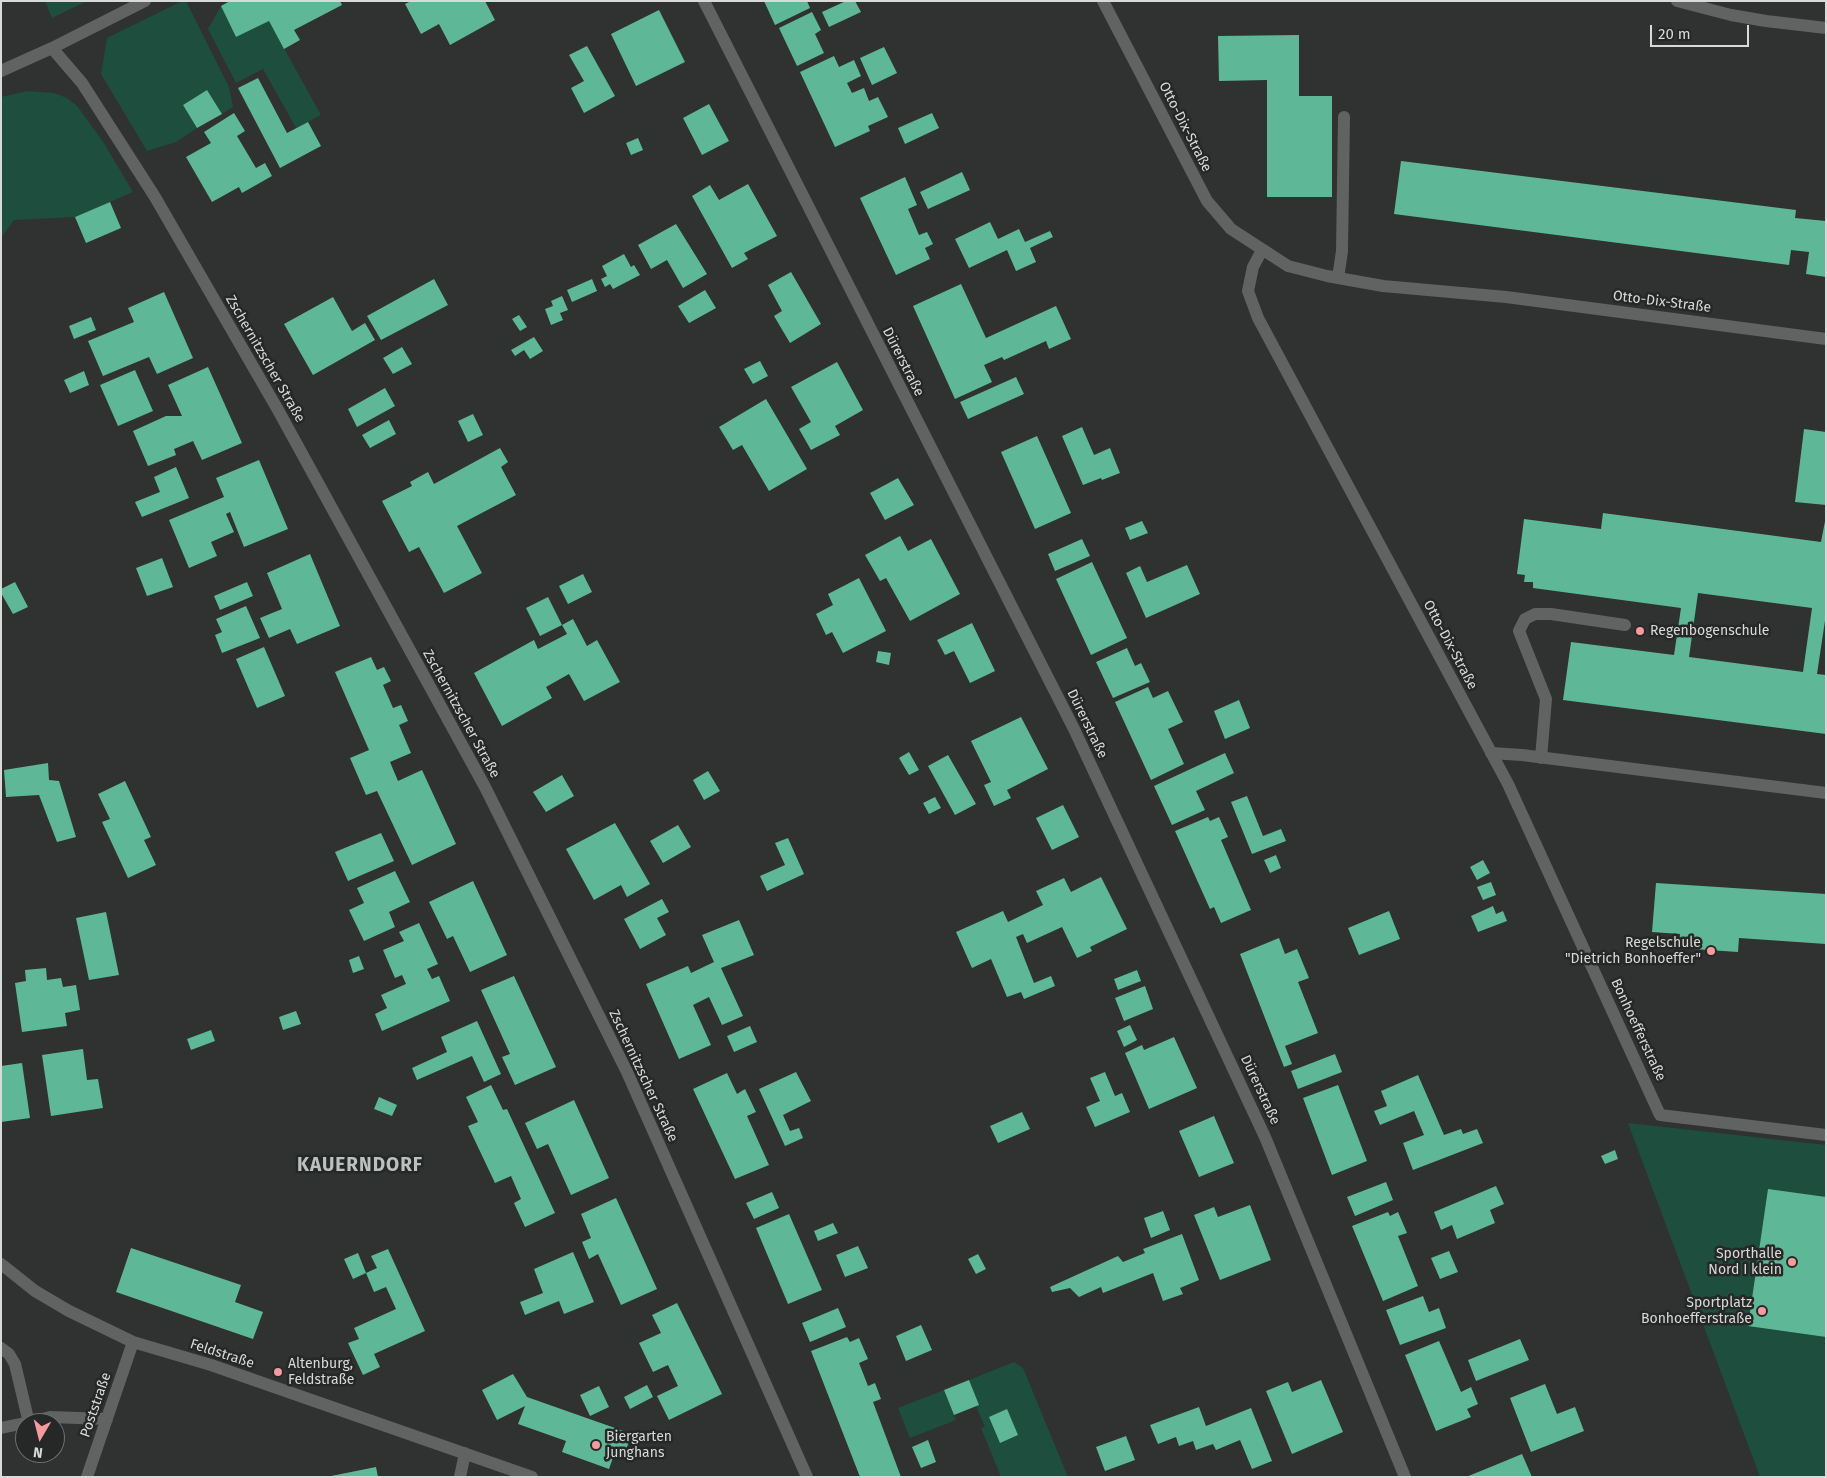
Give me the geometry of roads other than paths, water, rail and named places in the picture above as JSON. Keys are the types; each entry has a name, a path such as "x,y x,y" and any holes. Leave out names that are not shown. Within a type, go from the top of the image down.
{"street":[{"path":"1,71 52,48 145,1"},
{"name":"Dürerstraße","path":"704,1 1074,729 1265,1137 1405,1477"},
{"name":"Otto-Dix-Straße","path":"1103,1 1207,201 1231,228 1288,266 1383,286 1506,297 1826,339"},
{"path":"1677,1 1731,15 1826,28"},
{"name":"Zschernitzscher Straße","path":"52,48 82,83 155,197 278,410 484,787 627,1072 807,1477"},
{"path":"1338,278 1342,251 1344,117"},
{"name":"Otto-Dix-Straße","path":"1262,250 1253,267 1248,291 1258,318 1491,753"},
{"path":"1540,758 1546,700 1519,631 1524,619 1535,614 1551,614 1624,625"},
{"path":"1491,753 1826,793"},
{"name":"Bonhoefferstraße","path":"1491,753 1508,784 1660,1115 1826,1135"},
{"name":"Feldstraße","path":"1,1264 43,1296 69,1311 133,1342 211,1365 532,1477"},
{"name":"Poststraße","path":"87,1477 133,1342"},
{"path":"1,1348 9,1354 15,1364 25,1413"},
{"path":"65,1417 107,1418"},
{"path":"1,1428 15,1425"},
{"path":"460,1477 465,1453"}],"place":[{"name":"Regenbogenschule","path":"1640,631"},
{"name":"Regelschule \"Dietrich Bonhoeffer\"","path":"1711,951"},
{"name":"Sporthalle Nord I klein","path":"1792,1262"},
{"name":"Sportplatz Bonhoefferstraße","path":"1762,1311"},
{"name":"Altenburg, Feldstraße","path":"278,1372"},
{"name":"Biergarten Junghans","path":"596,1445"}],"district":[{"name":"KAUERNDORF","path":"360,1166"}]}
